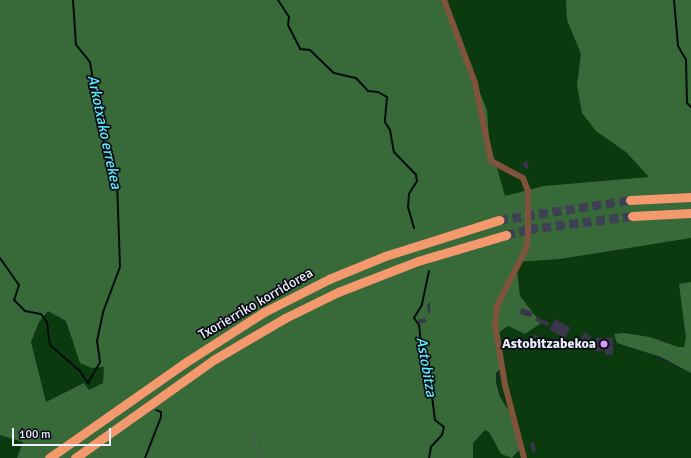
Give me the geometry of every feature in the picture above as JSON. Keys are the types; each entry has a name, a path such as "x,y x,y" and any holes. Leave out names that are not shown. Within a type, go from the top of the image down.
{"highway":[{"path":"630,200 691,197"},
{"path":"632,216 691,213"},
{"name":"Txorierriko korridorea","path":"49,458 195,355 264,312 329,279 385,256 499,220"},
{"name":"Txorierriko korridorea","path":"75,458 209,363 285,318 344,290 418,261 506,235"}],"street":[{"path":"444,0 475,83 491,161 523,178 528,191 528,236 526,249 497,306 495,324 505,385 524,458"}],"path":[{"path":"248,416 260,458"}],"green space":[{"path":"0,0 441,0 487,110 489,140 505,196 544,186 649,177 626,152 596,131 582,113 577,85 581,54 567,20 566,0 691,0 691,238 560,259 516,262 520,296 541,323 525,334 508,326 499,332 504,365 496,373 496,383 500,397 512,416 520,449 512,458 501,454 489,432 485,430 473,443 473,458 17,458 23,442 0,435","holes":["48,311 66,321 80,363 92,368 104,367 103,383 89,390 84,383 46,402 31,342 39,322"]},
{"path":"441,0 566,0 567,20 581,54 577,85 596,131 626,152 649,177 544,186 504,196 489,140"},
{"path":"691,238 691,282 679,285 686,338 685,346 678,347 650,337 624,333 648,353 691,373 691,458 473,458 473,443 483,430 489,432 505,456 515,456 520,449 496,382 499,369 498,334 506,326 541,323 520,296 516,262 560,259"},
{"path":"691,282 691,373 661,357 617,343 614,334 624,333 650,337 678,347 684,347 686,338 679,284"},
{"path":"48,311 66,321 73,341 104,367 104,383 89,390 84,383 46,402 31,342 39,322"},
{"path":"0,435 23,442 17,458 0,458"}],"building":[{"path":"527,161 529,168 526,169 522,163"},
{"path":"430,303 430,313 428,313 427,304"},
{"path":"521,308 533,312 531,317 520,314"},
{"path":"537,317 550,323 548,327 535,321"},
{"path":"425,318 426,322 419,324 418,320"},
{"path":"555,319 571,328 565,338 549,329"},
{"path":"586,332 591,338 585,343 580,337"},
{"path":"534,334 539,336 538,339 533,337"},
{"name":"Astobitzabekoa","path":"596,338 613,338 613,355 605,355 605,351 596,351"},
{"path":"530,443 534,443 536,451 532,452"}],"waterway":[{"name":"Arkotxako errekea","path":"0,258 19,285 14,300 25,311 41,314 47,322 50,345 79,370 88,383 100,362 97,341 103,312 120,267 117,180 102,137 90,62 76,45 73,0"},
{"name":"Astobitza","path":"278,0 289,17 288,25 300,49 310,50 334,73 356,78 368,91 378,92 387,97 385,122 390,130 394,152 416,175 417,181 409,194 408,207 414,228"},
{"path":"674,0 678,46 686,60 687,103 691,107"},
{"name":"Astobitza","path":"429,271 422,305 414,318 419,325 421,343 427,356 435,420 444,427 442,435 431,447 429,458"},
{"name":"Arkotxako errekea","path":"145,458 161,417 161,412 156,410"}],"tunnel":[{"path":"499,220 630,200"},
{"path":"506,235 529,229 632,216"}],"place":[{"name":"Astobitzabekoa","path":"604,344"}]}
